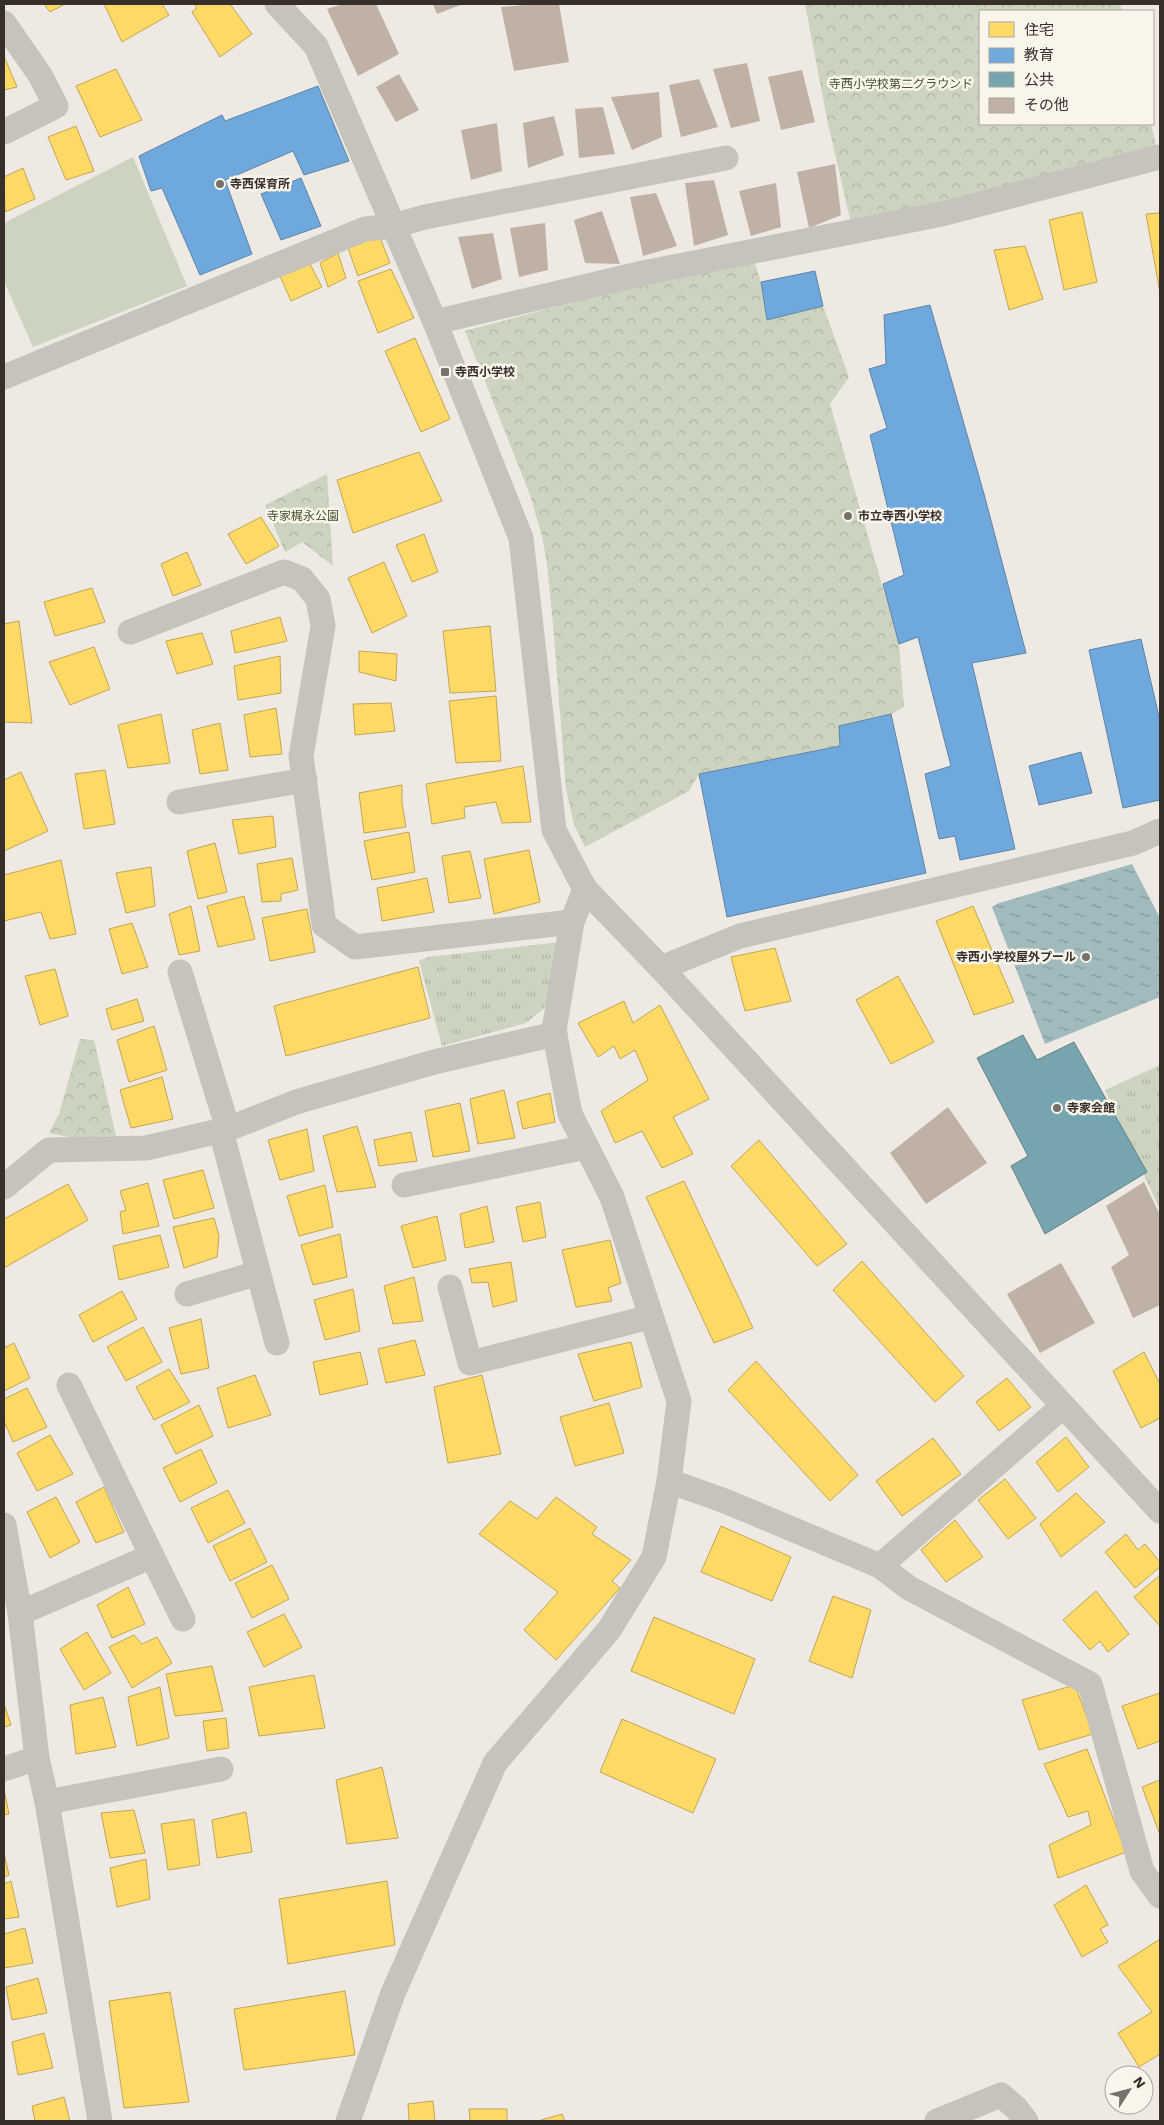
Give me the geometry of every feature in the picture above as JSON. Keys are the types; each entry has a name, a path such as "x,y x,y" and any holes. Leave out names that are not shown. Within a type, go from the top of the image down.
{"street":[{"path":"281,5 316,46 434,322 521,538 554,830 585,889 661,968 1160,1512"},
{"path":"4,23 40,75 56,106 4,132"},
{"path":"434,322 644,273 942,214 1160,157"},
{"path":"4,377 364,229 393,226 425,217 726,158"},
{"path":"130,632 284,572 302,579 318,599 323,626 301,756 324,924 355,947 572,922"},
{"path":"178,802 305,780"},
{"path":"661,968 740,936 1133,843 1160,831"},
{"path":"348,2121 393,1993 495,1763 609,1630 654,1557 670,1481 679,1401 612,1198 570,1114 555,1034 572,922 585,889"},
{"path":"180,972 224,1130 258,1274 277,1343"},
{"path":"4,1187 49,1150 146,1148 224,1130 305,1099 434,1062 555,1034"},
{"path":"404,1185 586,1146"},
{"path":"187,1294 258,1274"},
{"path":"450,1287 470,1362 650,1317"},
{"path":"69,1385 182,1619"},
{"path":"880,1566 1063,1406"},
{"path":"670,1481 724,1501 880,1566 909,1588 1090,1684 1142,1871 1160,1896"},
{"path":"4,1525 37,1758 47,1802 100,2121"},
{"path":"14,1605 152,1556"},
{"path":"4,1769 37,1758"},
{"path":"47,1802 221,1769"},
{"path":"937,2121 1001,2095 1016,2108 1026,2121"}],"green space":[{"name":"寺西小学校第二グラウンド","path":"805,4 1120,4 1122,10 979,10 979,125 1151,125 1159,158 853,232 827,119"},
{"path":"133,157 187,286 33,347 4,281 4,223"},
{"path":"752,254 761,282 767,320 823,306 849,377 830,404 899,644 904,707 891,714 840,726 840,746 699,774 689,791 585,847 574,825 566,789 553,624 542,536 530,495 465,331"},
{"name":"寺家梶永公園","path":"327,474 333,566 302,542 285,552 265,505"},
{"path":"560,942 553,1001 526,1023 442,1046 419,961 428,957"},
{"path":"80,1039 94,1040 116,1136 73,1138 49,1133 59,1114"},
{"path":"1160,1065 1160,1210 1105,1090"}],"water":[{"name":"寺西小学校屋外プール","path":"1132,864 1160,918 1160,997 1045,1044 992,907 999,903"}],"building: 住宅":[{"path":"44,4 65,4 50,12"},
{"path":"104,4 162,4 169,15 122,42"},
{"path":"194,4 230,4 252,34 220,57 192,12 197,8"},
{"path":"4,56 17,87 4,90"},
{"path":"116,69 142,120 100,137 76,86"},
{"path":"76,126 94,171 66,180 48,137"},
{"path":"23,168 35,199 5,212 4,177"},
{"path":"1082,212 1097,282 1064,290 1049,220"},
{"path":"1160,213 1160,293 1146,214"},
{"path":"379,235 390,263 358,276 348,248"},
{"path":"1025,246 1043,299 1009,310 994,250"},
{"path":"338,253 346,278 328,287 320,263"},
{"path":"310,264 322,287 291,301 279,274"},
{"path":"391,269 414,318 378,333 358,281"},
{"path":"415,338 450,419 421,432 385,351"},
{"path":"419,452 442,501 353,533 337,480"},
{"path":"261,517 279,546 246,564 228,534"},
{"path":"424,534 438,572 412,582 396,545"},
{"path":"187,552 201,585 173,596 161,564"},
{"path":"384,562 407,616 372,633 348,578"},
{"path":"92,588 105,622 55,636 44,602"},
{"path":"280,617 287,641 235,653 231,631"},
{"path":"19,621 32,723 4,722 4,624"},
{"path":"490,626 496,691 450,693 443,631"},
{"path":"202,633 213,664 177,674 166,641"},
{"path":"94,647 110,689 70,705 49,662"},
{"path":"359,651 397,654 396,681 359,672"},
{"path":"280,656 281,693 238,700 234,666"},
{"path":"496,696 501,761 456,763 449,701"},
{"path":"391,703 395,731 355,735 353,704"},
{"path":"276,708 282,754 250,757 244,715"},
{"path":"161,714 170,763 128,768 118,725"},
{"path":"220,723 228,770 200,774 192,730"},
{"path":"523,766 531,822 502,823 496,802 464,807 465,818 432,824 426,784"},
{"path":"105,770 115,824 84,829 75,774"},
{"path":"21,772 48,831 4,851 4,780"},
{"path":"402,785 402,803 406,827 364,833 359,793"},
{"path":"273,816 276,847 239,854 232,820"},
{"path":"409,832 415,872 372,880 364,841"},
{"path":"215,843 227,892 198,899 187,851"},
{"path":"529,850 540,902 494,914 484,859"},
{"path":"470,851 481,898 449,903 442,856"},
{"path":"292,858 298,890 281,894 281,901 262,902 257,864"},
{"path":"61,860 76,934 50,939 41,912 4,921 4,875"},
{"path":"151,867 155,906 126,913 116,873"},
{"path":"427,878 434,912 382,921 377,888"},
{"path":"244,896 255,939 218,947 207,906"},
{"path":"191,906 200,951 179,955 169,914"},
{"path":"973,906 1014,1002 974,1015 936,921"},
{"path":"307,909 315,952 270,961 262,918"},
{"path":"132,923 148,967 122,974 109,929"},
{"path":"775,948 791,1001 745,1011 731,957"},
{"path":"418,967 430,1018 286,1056 274,1006"},
{"path":"55,969 68,1016 40,1025 25,976"},
{"path":"898,976 934,1042 891,1064 856,1000"},
{"path":"137,999 144,1021 112,1030 106,1009"},
{"path":"624,1001 633,1023 660,1005 709,1099 673,1117 693,1154 662,1168 642,1131 615,1143 601,1111 648,1080 635,1050 620,1059 614,1046 598,1057 578,1023"},
{"path":"154,1026 167,1070 129,1082 117,1040"},
{"path":"162,1077 173,1119 131,1128 120,1090"},
{"path":"504,1090 515,1138 478,1144 470,1099"},
{"path":"550,1093 555,1122 523,1129 517,1102"},
{"path":"460,1103 470,1151 433,1157 425,1111"},
{"path":"357,1126 376,1187 337,1192 323,1136"},
{"path":"307,1129 314,1171 280,1180 268,1140"},
{"path":"411,1132 417,1161 379,1166 374,1140"},
{"path":"759,1140 847,1244 817,1266 731,1166"},
{"path":"203,1170 214,1208 174,1219 163,1180"},
{"path":"684,1181 753,1328 714,1343 646,1197"},
{"path":"148,1183 159,1226 123,1234 120,1212 126,1210 120,1191"},
{"path":"68,1184 88,1220 4,1268 4,1219"},
{"path":"325,1185 333,1227 299,1236 287,1196"},
{"path":"540,1202 546,1237 523,1242 516,1207"},
{"path":"487,1206 494,1242 465,1248 460,1214"},
{"path":"437,1216 446,1260 413,1268 401,1226"},
{"path":"214,1218 219,1236 217,1257 184,1268 173,1227"},
{"path":"340,1234 347,1277 313,1285 301,1245"},
{"path":"160,1235 169,1267 119,1280 113,1246"},
{"path":"610,1240 621,1283 608,1288 612,1301 576,1307 562,1250"},
{"path":"862,1261 964,1376 935,1402 833,1290"},
{"path":"511,1262 517,1301 493,1307 488,1282 472,1283 469,1269"},
{"path":"414,1277 423,1321 393,1324 384,1286"},
{"path":"353,1289 360,1331 325,1340 314,1300"},
{"path":"122,1291 137,1319 93,1342 79,1315"},
{"path":"201,1319 209,1368 181,1374 169,1328"},
{"path":"143,1327 162,1362 126,1381 107,1347"},
{"path":"415,1340 425,1375 386,1383 378,1349"},
{"path":"631,1342 642,1387 594,1401 578,1354"},
{"path":"14,1343 30,1378 4,1391 4,1348"},
{"path":"360,1352 368,1384 320,1395 313,1362"},
{"path":"1144,1352 1160,1384 1160,1418 1141,1428 1113,1371"},
{"path":"756,1361 858,1475 830,1501 728,1390"},
{"path":"169,1369 190,1402 154,1420 136,1387"},
{"path":"255,1375 271,1415 228,1428 217,1388"},
{"path":"482,1375 501,1454 448,1463 434,1387"},
{"path":"1007,1378 1031,1407 999,1431 976,1402"},
{"path":"27,1388 47,1427 13,1442 4,1421 4,1399"},
{"path":"609,1403 624,1453 575,1466 560,1417"},
{"path":"199,1405 213,1436 176,1454 161,1425"},
{"path":"50,1435 73,1474 37,1491 17,1453"},
{"path":"1066,1437 1089,1467 1058,1492 1036,1462"},
{"path":"933,1438 961,1474 902,1516 876,1481"},
{"path":"201,1449 217,1483 180,1502 163,1468"},
{"path":"1005,1479 1036,1518 1008,1539 978,1500"},
{"path":"104,1487 124,1532 96,1543 76,1502"},
{"path":"228,1490 245,1523 208,1543 191,1508"},
{"path":"1076,1493 1105,1522 1061,1557 1040,1524"},
{"path":"56,1497 80,1542 50,1558 27,1512"},
{"path":"556,1497 597,1527 592,1534 631,1560 612,1581 620,1588 556,1660 524,1630 558,1592 479,1534 510,1501 537,1519"},
{"path":"955,1520 983,1557 946,1582 921,1550"},
{"path":"721,1526 791,1557 772,1601 701,1572"},
{"path":"250,1528 267,1562 230,1581 213,1546"},
{"path":"1126,1534 1138,1550 1145,1544 1160,1562 1160,1567 1135,1588 1105,1552"},
{"path":"272,1565 289,1599 252,1618 235,1583"},
{"path":"1160,1575 1160,1626 1134,1597"},
{"path":"128,1587 145,1624 112,1638 97,1605"},
{"path":"1096,1591 1129,1634 1108,1652 1100,1641 1090,1650 1063,1620"},
{"path":"833,1596 871,1610 852,1678 809,1661"},
{"path":"284,1614 302,1647 264,1667 247,1632"},
{"path":"654,1617 755,1659 734,1714 631,1671"},
{"path":"87,1632 111,1673 84,1690 60,1649"},
{"path":"134,1635 142,1644 157,1637 172,1663 132,1688 109,1647"},
{"path":"212,1666 223,1711 175,1716 166,1674"},
{"path":"314,1675 325,1728 259,1736 249,1687"},
{"path":"1075,1685 1093,1734 1039,1750 1022,1700"},
{"path":"160,1687 169,1738 137,1746 128,1697"},
{"path":"1160,1693 1160,1741 1138,1749 1122,1706"},
{"path":"103,1697 116,1747 76,1754 70,1705"},
{"path":"4,1704 11,1725 4,1727"},
{"path":"226,1718 229,1748 207,1751 203,1721"},
{"path":"622,1719 716,1759 693,1813 600,1772"},
{"path":"1087,1749 1126,1852 1058,1878 1049,1845 1091,1825 1088,1811 1068,1817 1044,1764"},
{"path":"382,1767 398,1838 347,1844 336,1780"},
{"path":"1160,1780 1160,1835 1142,1787"},
{"path":"4,1789 9,1814 4,1815"},
{"path":"134,1810 145,1853 110,1858 101,1813"},
{"path":"246,1812 252,1852 217,1858 212,1820"},
{"path":"194,1819 200,1865 168,1870 161,1824"},
{"path":"4,1853 9,1875 4,1877"},
{"path":"146,1859 150,1899 117,1907 110,1868"},
{"path":"11,1881 19,1917 4,1919 4,1884"},
{"path":"387,1881 395,1945 288,1964 279,1899"},
{"path":"1086,1885 1108,1925 1100,1929 1108,1942 1082,1957 1054,1905"},
{"path":"25,1928 33,1963 4,1968 4,1934"},
{"path":"1160,1939 1160,2054 1142,2065 1138,2065 1118,2033 1152,2012 1118,1966"},
{"path":"38,1978 47,2013 12,2020 6,1987"},
{"path":"345,1991 355,2055 244,2070 234,2009"},
{"path":"170,1992 189,2102 124,2108 109,2001"},
{"path":"44,2033 53,2068 18,2075 12,2042"},
{"path":"64,2097 70,2121 35,2121 32,2106"},
{"path":"433,2101 435,2121 409,2121 408,2104"},
{"path":"469,2109 507,2109 507,2121 470,2121"},
{"path":"562,2114 565,2121 538,2121"}],"building: 教育":[{"path":"318,86 349,161 304,175 293,151 225,180 252,254 200,275 162,188 151,191 139,156 222,115 225,121"},
{"path":"301,178 321,226 281,240 261,194"},
{"path":"815,271 823,306 767,320 761,282"},
{"path":"930,305 984,494 1026,653 972,663 1015,849 960,860 955,836 939,839 925,774 951,766 918,637 899,644 883,584 904,575 870,435 887,428 869,369 886,364 884,315"},
{"path":"1141,639 1160,721 1160,800 1123,808 1089,650"},
{"path":"891,714 926,873 727,917 699,774 840,746 839,726"},
{"path":"1081,752 1092,793 1039,805 1029,766"}],"building: 公共":[{"name":"寺家会館","path":"1023,1035 1037,1060 1074,1042 1147,1172 1045,1234 1011,1166 1028,1156 977,1058"}],"building: その他":[{"path":"343,4 376,4 399,54 358,76 327,9"},
{"path":"433,4 463,4 437,14"},
{"path":"559,4 569,62 514,71 501,7"},
{"path":"747,63 760,121 731,128 713,69"},
{"path":"802,70 815,122 781,130 768,77"},
{"path":"399,74 419,110 396,122 376,87"},
{"path":"699,79 718,127 681,137 669,85"},
{"path":"659,92 662,137 632,150 611,97"},
{"path":"603,107 615,154 579,158 575,109"},
{"path":"554,116 564,155 528,168 523,123"},
{"path":"497,123 502,171 471,180 461,130"},
{"path":"835,164 841,215 809,228 797,172"},
{"path":"714,180 728,235 694,246 685,183"},
{"path":"776,183 781,227 751,236 739,191"},
{"path":"656,193 677,246 643,256 630,197"},
{"path":"602,211 620,264 585,263 574,220"},
{"path":"545,223 548,270 519,277 510,228"},
{"path":"493,233 502,279 472,289 458,237"},
{"path":"948,1107 987,1163 926,1204 890,1153"},
{"path":"1144,1182 1160,1215 1160,1305 1133,1318 1111,1267 1129,1255 1106,1206"},
{"path":"1061,1263 1095,1323 1040,1353 1007,1294"}],"place":[{"name":"寺西保育所","path":"220,184"},
{"name":"寺西小学校","path":"445,372"},
{"name":"市立寺西小学校","path":"848,516"},
{"name":"寺西小学校屋外プール","path":"1086,957"},
{"name":"寺家会館","path":"1057,1108"}]}
